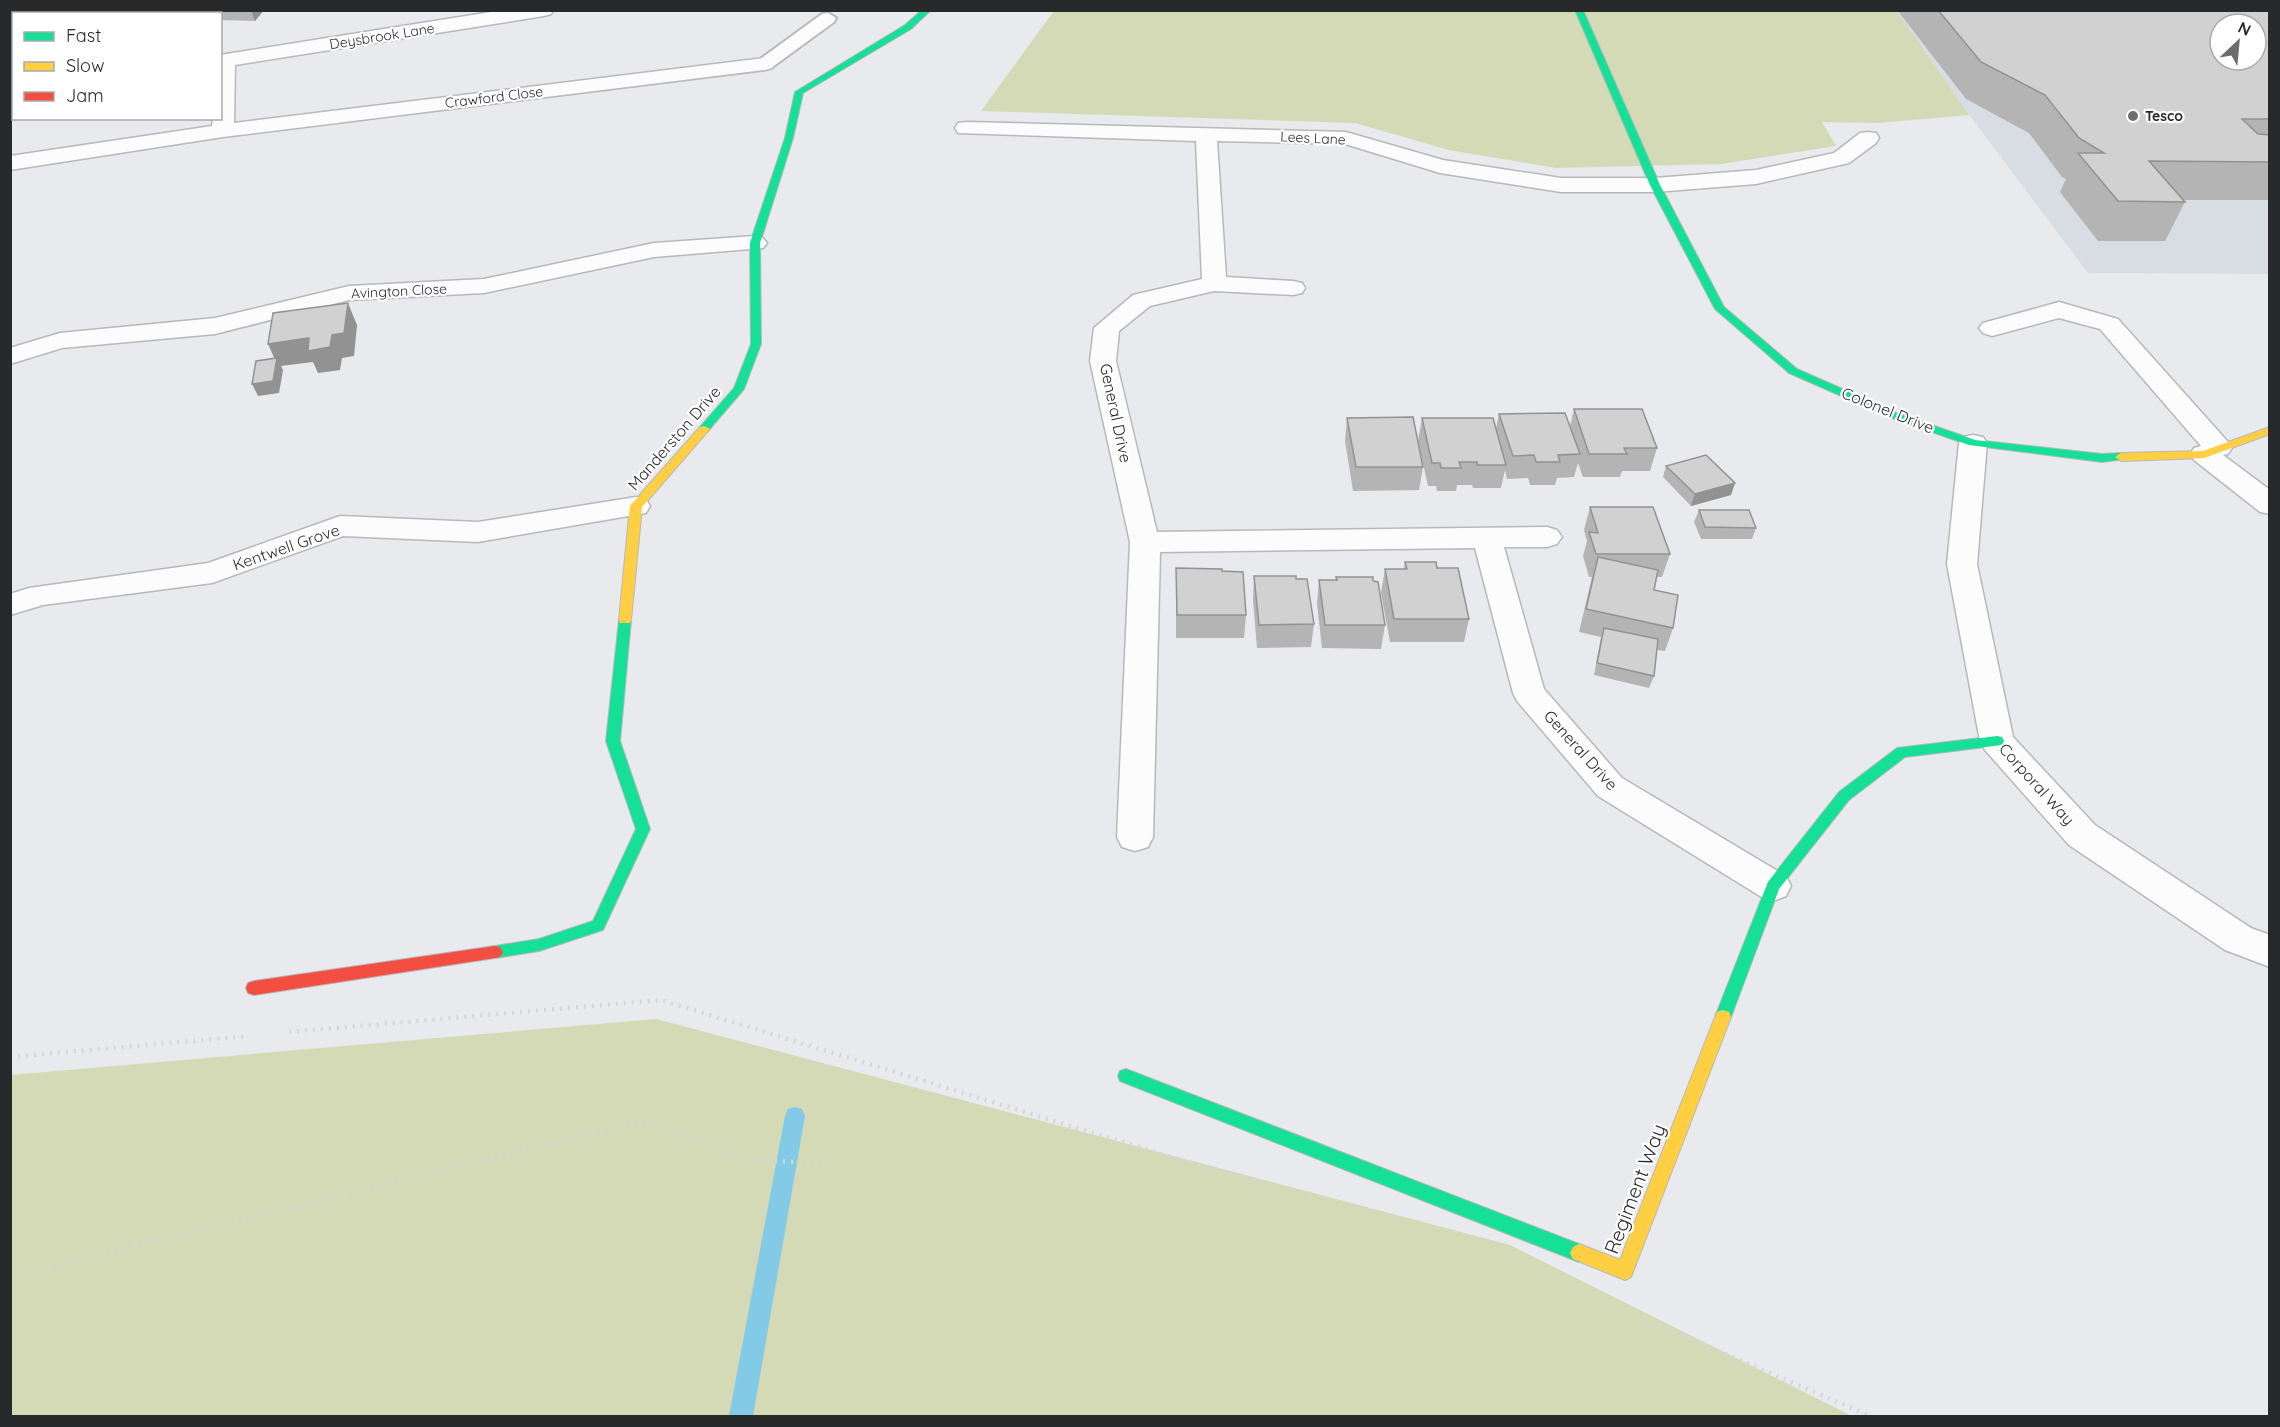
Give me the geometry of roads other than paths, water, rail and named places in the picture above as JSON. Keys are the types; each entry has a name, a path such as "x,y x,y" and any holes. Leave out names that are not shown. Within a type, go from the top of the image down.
{"street":[{"name":"Deysbrook Lane","path":"223,61 544,10"},
{"name":"Manderston Drive","path":"254,988 539,945 598,926 643,829 613,741 636,506 738,389 756,344 755,243 789,138 799,92 908,27 927,10"},
{"name":"Colonel Drive","path":"1579,10 1655,185 1720,309 1793,371 1893,415 1972,442 2102,458 2211,451 2270,430"},
{"path":"223,61 223,131"},
{"name":"Crawford Close","path":"10,163 223,131 765,64"},
{"name":"Lees Lane","path":"966,128 1346,138 1440,166 1561,185 1655,185"},
{"path":"1206,134 1214,284"},
{"path":"1655,185 1756,177 1841,159 1868,138"},
{"name":"Avington Close","path":"10,356 60,341 215,326 349,293 484,286 654,250 755,243"},
{"name":"General Drive","path":"1135,837 1145,542 1103,361 1107,328 1142,300 1214,284 1293,288"},
{"path":"1992,328 2059,310 2109,324 2211,451 2270,505"},
{"name":"Corporal Way","path":"1972,442 1962,564 1997,741 2082,835 2238,939 2270,951"},
{"name":"Kentwell Grove","path":"10,605 40,595 212,573 340,526 478,532 636,506"},
{"path":"1145,542 1547,537"},
{"name":"General Drive","path":"1487,538 1529,693 1610,787 1773,886"},
{"name":"Regiment Way","path":"1126,1076 1625,1271 1773,886 1844,796 1902,752 1997,741"}],"lane":[{"path":"765,64 828,18"}],"waterway":[{"path":"741,1416 795,1116"}],"place":[{"name":"Tesco","path":"2133,116"}]}
